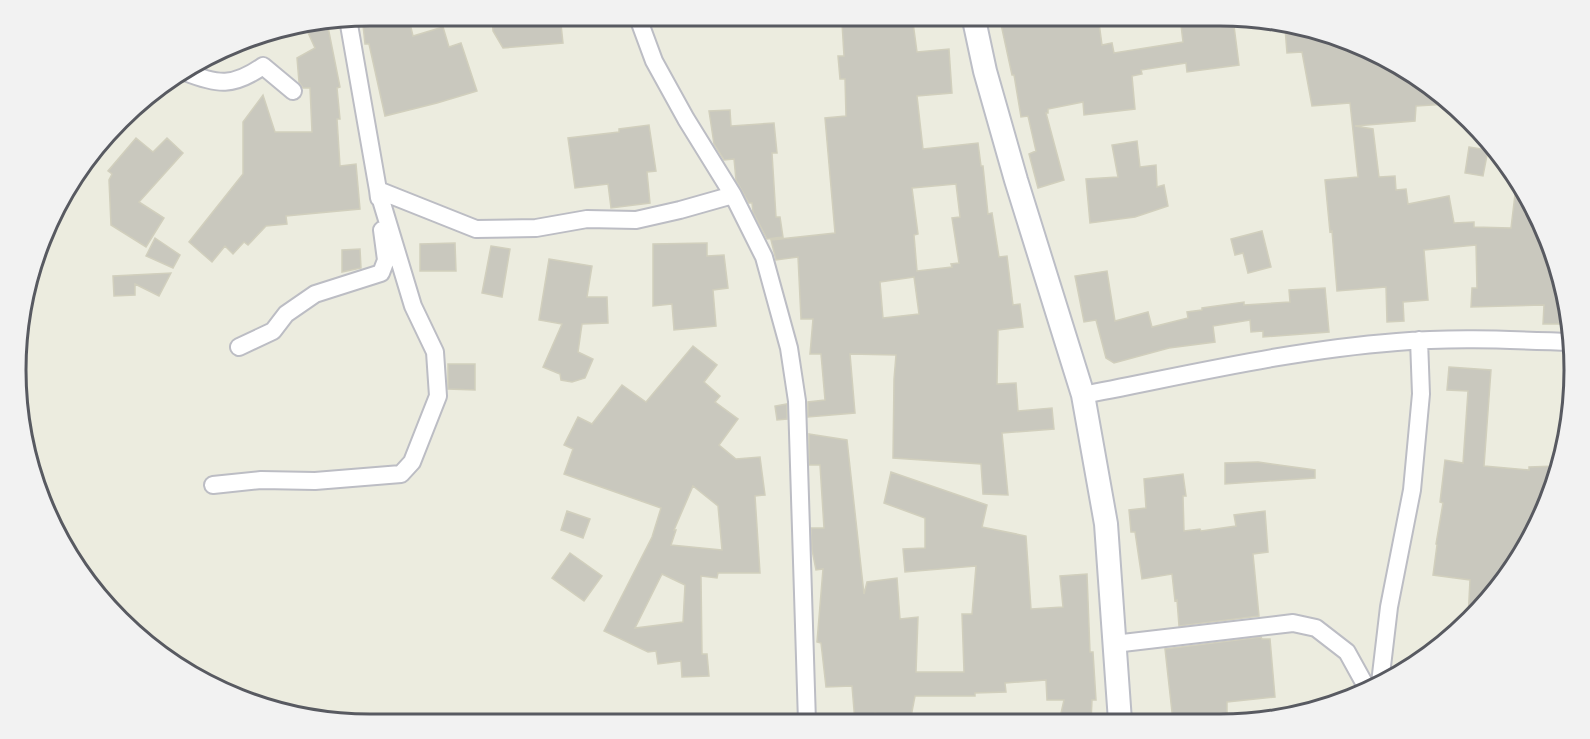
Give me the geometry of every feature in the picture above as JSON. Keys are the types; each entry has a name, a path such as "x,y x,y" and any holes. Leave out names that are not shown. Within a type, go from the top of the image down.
{"street":[{"path":"238,347 273,331 286,314 315,294 381,273 386,260 378,190 349,26"},
{"path":"641,26 654,61 686,119 733,195 764,257 789,348 797,401 807,714"},
{"path":"975,26 985,71 1016,180 1083,395 1106,524 1119,714"},
{"path":"192,75 225,83 250,75 263,66 293,91"},
{"path":"378,190 476,229 536,228 587,219 636,220 733,195"},
{"path":"213,485 243,484 261,480 315,481 401,474 412,462 438,396 435,352 414,306 378,190"},
{"path":"1083,395 1334,349 1419,340 1564,342"},
{"path":"1381,673 1389,606 1412,490 1421,394 1419,340"},
{"path":"1114,644 1293,623 1306,624 1316,628 1347,652 1364,682"}],"building":[{"path":"363,26 411,26 413,36 443,27 449,47 461,43 477,91 385,116 369,44 365,44"},
{"path":"493,26 561,26 563,43 503,48 493,31"},
{"path":"842,26 913,26 917,52 949,49 952,93 917,96 923,149 978,143 988,214 992,213 999,257 1007,256 1013,305 1020,304 1023,327 998,330 997,384 1016,383 1018,411 1052,408 1054,429 1002,433 1008,495 983,494 981,464 893,458 896,355 850,354 855,413 808,417 808,402 825,400 821,354 810,354 813,319 801,319 798,257 776,260 771,240 835,233 825,118 846,116 845,79 840,79 838,56 844,56","holes":["956,184 960,217 952,218 959,263 951,264 952,267 917,271 914,235 918,234 912,188","914,277 919,314 883,318 880,282"]},
{"path":"1001,26 1099,26 1102,45 1112,43 1114,53 1183,42 1181,26 1234,26 1239,65 1187,72 1186,63 1141,70 1142,74 1132,76 1135,109 1084,115 1083,102 1048,109 1046,113 1064,180 1038,188 1029,154 1036,151 1028,116 1021,117 1014,75 1012,75"},
{"path":"328,28 340,87 337,88 340,119 337,119 340,166 356,164 360,209 286,216 287,224 266,226 248,245 244,242 233,254 225,246 212,262 189,242 243,174 243,122 263,95 275,132 312,132 310,88 303,88 299,82 297,58 315,48 307,31"},
{"path":"1285,32 1331,44 1373,61 1412,83 1439,105 1416,106 1415,121 1355,126 1373,129 1379,177 1395,176 1396,190 1406,189 1408,204 1449,196 1454,223 1474,222 1474,227 1511,228 1515,193 1529,217 1546,259 1553,280 1562,324 1543,324 1544,305 1471,307 1472,288 1477,288 1476,245 1424,250 1428,300 1403,302 1404,321 1387,322 1386,287 1337,291 1325,180 1358,177 1350,103 1312,106 1302,52 1287,53"},
{"path":"730,110 731,126 774,123 777,153 772,153 776,217 780,217 783,237 767,239 753,212 752,203 749,203 736,180 734,159 724,160 714,144 709,111"},
{"path":"649,125 656,171 647,172 650,203 611,208 608,184 575,188 568,138 619,132 619,129"},
{"path":"136,138 153,152 167,138 183,153 139,202 164,218 146,247 111,225 109,180 112,174 108,171"},
{"path":"1137,141 1140,167 1156,165 1157,187 1164,185 1168,206 1135,217 1090,223 1086,179 1118,177 1112,145"},
{"path":"1469,147 1484,149 1487,153 1483,176 1465,173"},
{"path":"1262,231 1271,267 1248,273 1243,253 1235,255 1231,239"},
{"path":"155,238 180,255 173,268 146,256"},
{"path":"455,243 456,271 420,271 420,244"},
{"path":"707,243 707,256 724,255 728,288 713,290 716,326 674,330 672,304 653,306 653,244"},
{"path":"491,246 510,249 502,297 482,293"},
{"path":"360,249 361,268 342,272 342,250"},
{"path":"549,259 592,266 587,297 607,297 608,323 582,324 578,352 593,359 585,378 572,382 561,380 560,374 543,367 562,324 539,320"},
{"path":"1107,271 1115,321 1148,312 1152,327 1188,318 1187,312 1202,310 1202,308 1244,302 1244,305 1290,302 1289,290 1325,288 1329,332 1263,337 1263,331 1251,332 1250,320 1213,326 1215,342 1169,348 1114,363 1106,358 1096,320 1084,322 1075,276"},
{"path":"171,273 159,296 135,284 135,295 114,296 113,276"},
{"path":"693,346 717,365 704,382 720,396 715,402 738,419 719,445 736,459 760,457 765,495 755,496 760,573 718,573 717,578 701,576 702,654 707,654 709,676 682,677 681,661 658,664 656,651 648,652 604,631 652,537 661,508 564,474 573,449 564,445 578,417 592,424 622,385 646,402","holes":["693,486 718,506 722,550 671,545 676,530 674,530","662,574 685,585 683,622 635,628"]},
{"path":"448,364 475,364 475,390 448,389"},
{"path":"1449,367 1491,370 1484,466 1529,470 1529,467 1551,466 1529,522 1507,561 1469,608 1470,580 1433,575 1443,503 1440,502 1445,460 1463,463 1468,391 1447,390"},
{"path":"787,404 787,419 777,420 775,406"},
{"path":"809,434 847,440 864,594 867,582 897,578 900,619 918,617 916,672 964,672 962,614 972,614 976,566 905,572 903,549 925,548 925,518 884,503 891,472 987,505 982,527 1026,536 1031,609 1063,607 1060,576 1087,574 1090,652 1093,652 1096,700 1092,700 1091,714 1061,714 1064,700 1047,700 1046,680 1005,683 1006,692 975,693 975,696 915,696 912,714 854,714 852,686 826,687 821,643 817,642 823,569 816,570 811,528 824,528 820,465 809,465"},
{"path":"1258,462 1315,470 1315,478 1225,484 1225,463"},
{"path":"1183,474 1186,496 1183,496 1184,531 1236,526 1234,515 1265,511 1268,552 1253,554 1259,616 1179,626 1172,574 1142,579 1135,532 1131,532 1129,510 1146,508 1144,479"},
{"path":"567,511 590,519 583,538 561,530"},
{"path":"570,553 602,576 584,601 552,578"},
{"path":"1261,637 1270,639 1275,697 1227,702 1227,714 1172,714 1165,649"}]}
